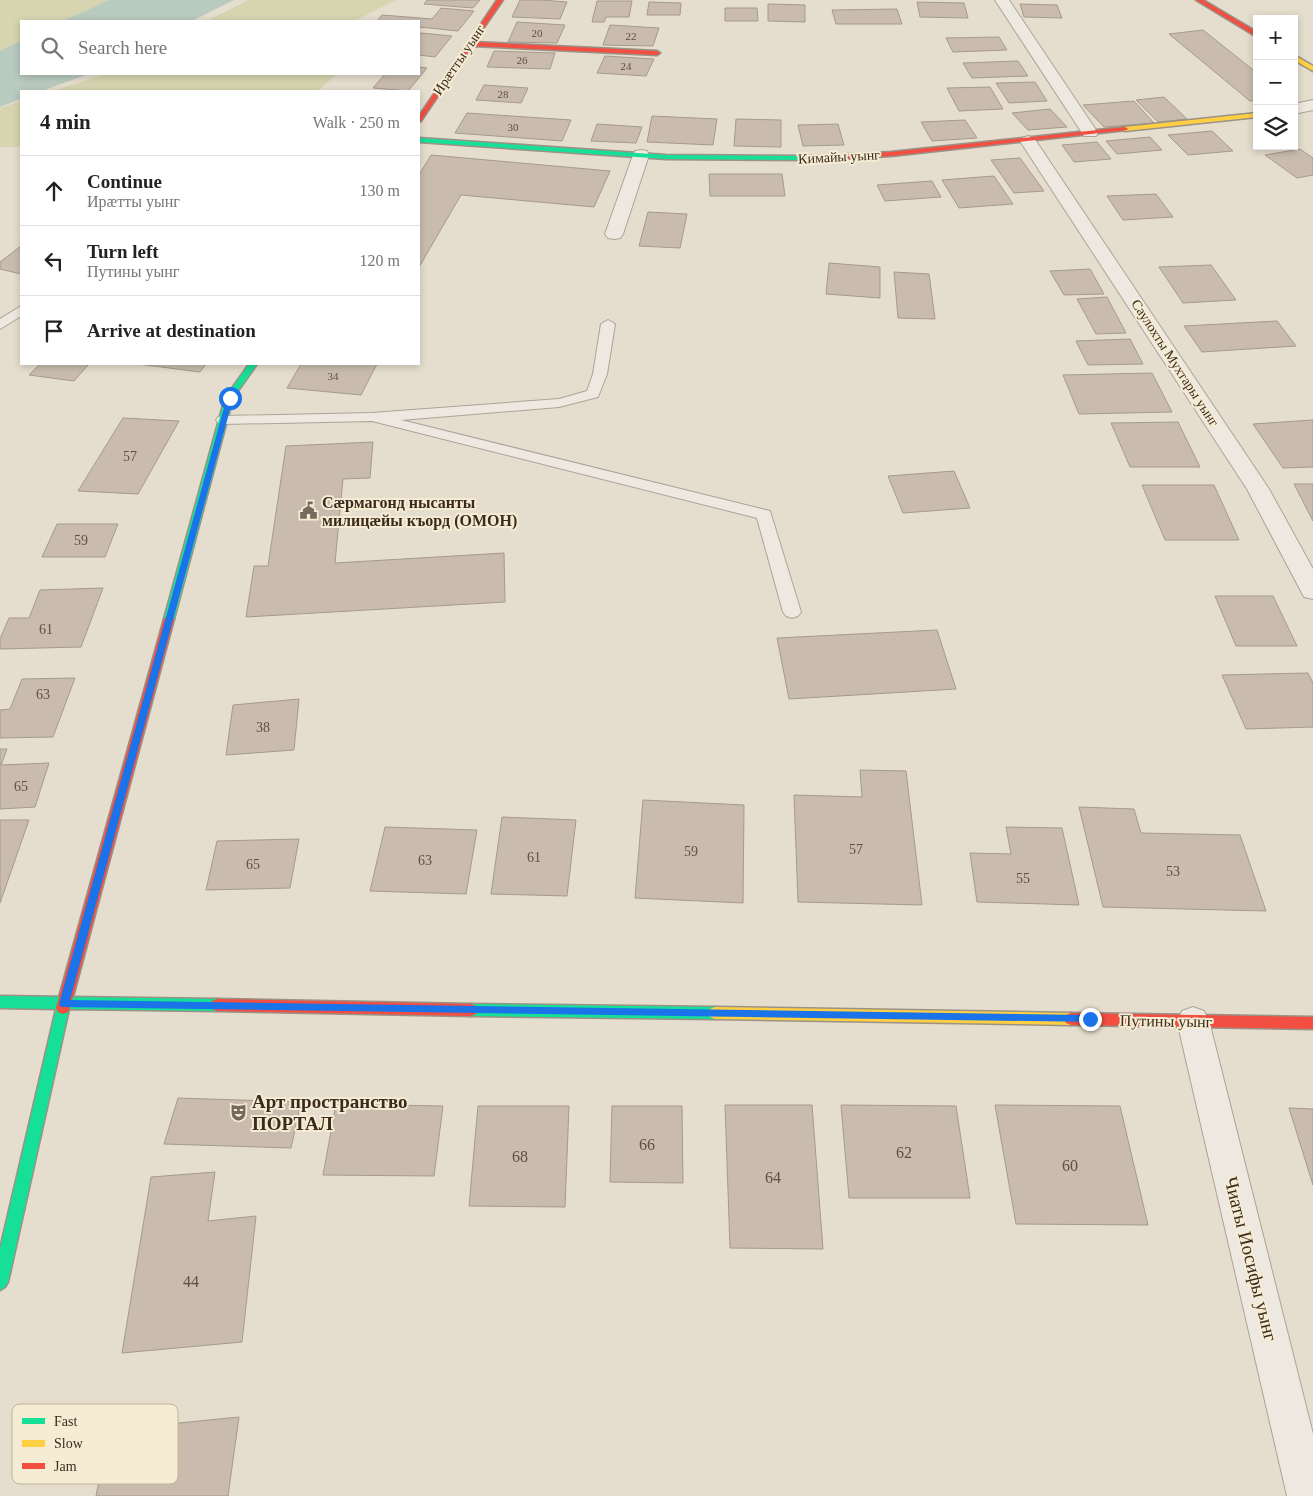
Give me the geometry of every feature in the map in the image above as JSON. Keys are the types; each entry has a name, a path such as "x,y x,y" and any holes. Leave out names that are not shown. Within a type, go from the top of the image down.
{"street":[{"name":"Ирæтты уынг","path":"420,119 500,0"},
{"path":"1002,0 1090,133"},
{"path":"1200,0 1253,33"},
{"path":"470,44 657,53"},
{"path":"1298,60 1313,69"},
{"path":"1298,107 1313,105"},
{"name":"Кимайы уынг","path":"420,140 641,155 801,158 891,154 1028,141 1253,115"},
{"name":"Саулохты Мухтары уынг","path":"1028,141 1258,489 1313,591"},
{"path":"614,234 641,155"},
{"path":"0,1282 64,1004 223,420 230,398 252,365"},
{"name":"Путины уынг","path":"0,1002 1313,1023"},
{"name":"Чиаты Иосифы уынг","path":"1193,1021 1308,1496"}],"lane":[{"path":"0,325 20,311"},
{"path":"223,420 372,417 559,403 593,394 600,374 608,324"},
{"path":"372,417 764,515 792,612"}],"green space":[{"path":"0,0 109,0 65,20 20,20 20,41 0,51"},
{"path":"248,0 396,0 356,20 209,20"},
{"path":"102,75 336,75 319,90 56,90"},
{"path":"20,101 20,147 0,147 0,108"}],"shaded area":[{"path":"109,0 234,0 194,20 65,20"},
{"path":"20,41 20,75 85,75 45,90 20,90 20,99 0,107 0,51"}],"building":[{"path":"427,0 480,0 473,8 424,4"},
{"path":"520,0 567,2 560,19 512,17"},
{"path":"597,1 632,1 629,17 606,17 604,22 592,22"},
{"path":"649,2 681,3 680,15 647,15"},
{"path":"917,2 964,3 968,18 920,17"},
{"path":"768,4 805,5 805,22 768,21"},
{"path":"1020,4 1057,5 1062,18 1024,17"},
{"path":"441,8 474,11 458,31 420,27 420,20 378,20 382,15 432,19"},
{"path":"725,8 757,8 758,21 725,21"},
{"path":"897,9 902,24 836,24 832,10"},
{"path":"517,22 565,25 557,43 508,42"},
{"path":"610,25 659,28 653,46 603,45"},
{"path":"1203,30 1253,70 1253,101 1250,101 1169,34"},
{"path":"421,33 452,36 435,57 420,55"},
{"path":"999,37 1007,50 953,52 946,38"},
{"path":"494,51 555,53 550,69 487,67"},
{"path":"605,56 654,59 646,76 597,73"},
{"path":"1018,61 1028,76 972,78 963,63"},
{"path":"420,67 427,68 409,90 373,88 384,75 420,75"},
{"path":"1035,82 1047,101 1009,103 996,83"},
{"path":"484,85 528,88 521,103 476,100"},
{"path":"990,87 1003,109 959,111 947,88"},
{"path":"1164,97 1187,119 1158,122 1136,100"},
{"path":"1134,101 1154,123 1104,127 1083,105"},
{"path":"1050,109 1067,127 1028,130 1012,113"},
{"path":"467,113 571,120 562,141 455,133"},
{"path":"652,116 717,119 713,145 647,142"},
{"path":"736,119 781,120 781,147 734,146"},
{"path":"965,120 977,138 932,141 921,122"},
{"path":"597,124 642,127 636,143 591,141"},
{"path":"838,124 844,145 803,146 798,125"},
{"path":"1212,131 1233,151 1188,155 1168,135"},
{"path":"1150,137 1162,150 1117,154 1106,141"},
{"path":"1097,142 1111,159 1074,162 1062,145"},
{"path":"1298,150 1313,158 1313,175 1297,178 1265,155"},
{"path":"431,155 610,171 594,207 461,195 420,265 420,173"},
{"path":"1020,158 1044,191 1014,193 991,160"},
{"path":"709,174 782,174 785,196 710,196"},
{"path":"994,176 1013,204 959,208 942,180"},
{"path":"932,181 941,197 885,201 877,185"},
{"path":"1156,194 1173,217 1123,220 1107,196"},
{"path":"648,212 687,214 680,248 639,246"},
{"path":"20,247 20,274 0,269 0,262"},
{"path":"829,263 880,267 880,298 826,294"},
{"path":"1211,265 1236,300 1183,303 1159,267"},
{"path":"1090,269 1104,294 1064,295 1050,271"},
{"path":"894,272 929,274 935,319 898,318"},
{"path":"1107,297 1126,333 1096,334 1077,299"},
{"path":"1277,321 1296,346 1202,352 1184,326"},
{"path":"1130,339 1143,364 1088,365 1076,341"},
{"path":"39,365 88,365 74,381 29,375"},
{"path":"146,365 205,365 200,372"},
{"path":"300,365 376,365 361,395 287,388"},
{"path":"1152,373 1172,412 1079,414 1063,375"},
{"path":"123,418 179,421 138,494 78,491"},
{"path":"1313,420 1313,467 1283,468 1253,424"},
{"path":"1178,422 1200,467 1130,467 1111,423"},
{"path":"373,442 370,478 343,479 335,563 504,553 505,602 246,617 254,566 268,566 286,446"},
{"path":"954,471 970,508 903,513 888,476"},
{"path":"1294,484 1313,484 1313,521"},
{"path":"1142,485 1214,485 1239,540 1165,540"},
{"path":"57,524 118,524 105,557 42,557"},
{"path":"103,588 81,647 0,649 0,639 9,618 29,618 40,590"},
{"path":"1215,596 1273,596 1297,646 1236,646"},
{"path":"937,630 956,689 789,699 777,638"},
{"path":"1308,673 1313,683 1313,727 1246,729 1222,675"},
{"path":"75,678 53,737 0,738 0,710 10,709 22,679"},
{"path":"299,699 294,750 226,755 233,705"},
{"path":"0,749 7,749 1,765 49,763 35,807 0,809"},
{"path":"860,770 906,771 922,905 798,902 794,795 862,797"},
{"path":"643,800 744,805 743,903 635,898"},
{"path":"1079,807 1134,809 1141,833 1240,835 1266,911 1103,907"},
{"path":"502,817 576,820 567,896 491,894"},
{"path":"0,820 29,820 0,903"},
{"path":"385,827 477,830 466,894 370,891"},
{"path":"1006,827 1062,828 1079,905 977,902 970,853 1011,854"},
{"path":"299,839 290,888 206,890 217,841"},
{"path":"178,1098 301,1102 291,1148 164,1144"},
{"path":"336,1104 443,1106 434,1176 323,1175"},
{"path":"725,1105 812,1105 823,1249 730,1248"},
{"path":"841,1105 956,1106 970,1198 849,1198"},
{"path":"995,1105 1120,1106 1148,1225 1016,1224"},
{"path":"478,1106 569,1106 565,1207 469,1206"},
{"path":"612,1106 682,1106 683,1183 610,1182"},
{"path":"1289,1108 1313,1109 1313,1185"},
{"path":"215,1172 208,1221 256,1216 242,1342 122,1353 151,1177"},
{"path":"239,1417 228,1496 96,1496 98,1484 178,1484 178,1423"}],"traffic: fast":[{"path":"420,140 666,157 816,158"},
{"path":"169,619 229,398 252,365"},
{"path":"0,1002 217,1005"},
{"path":"0,1282 63,1008"},
{"path":"471,1010 715,1013"}],"traffic: slow":[{"path":"1298,60 1313,69"},
{"path":"1125,129 1253,115"},
{"path":"715,1013 1071,1019"}],"traffic: jam":[{"path":"420,119 500,0"},
{"path":"1199,0 1253,33"},
{"path":"470,44 657,53"},
{"path":"816,158 891,154 1125,129"},
{"path":"63,1008 169,619"},
{"path":"217,1005 471,1010"},
{"path":"1071,1019 1313,1023"}],"place":[{"name":"Сæрмагонд нысанты милицæйы къорд (ОМОН)","path":"308,511"},
{"name":"Арт пространство ПОРТАЛ","path":"238,1112"}],"route":[{"path":"230,398 64,1004 1090,1019"}]}
